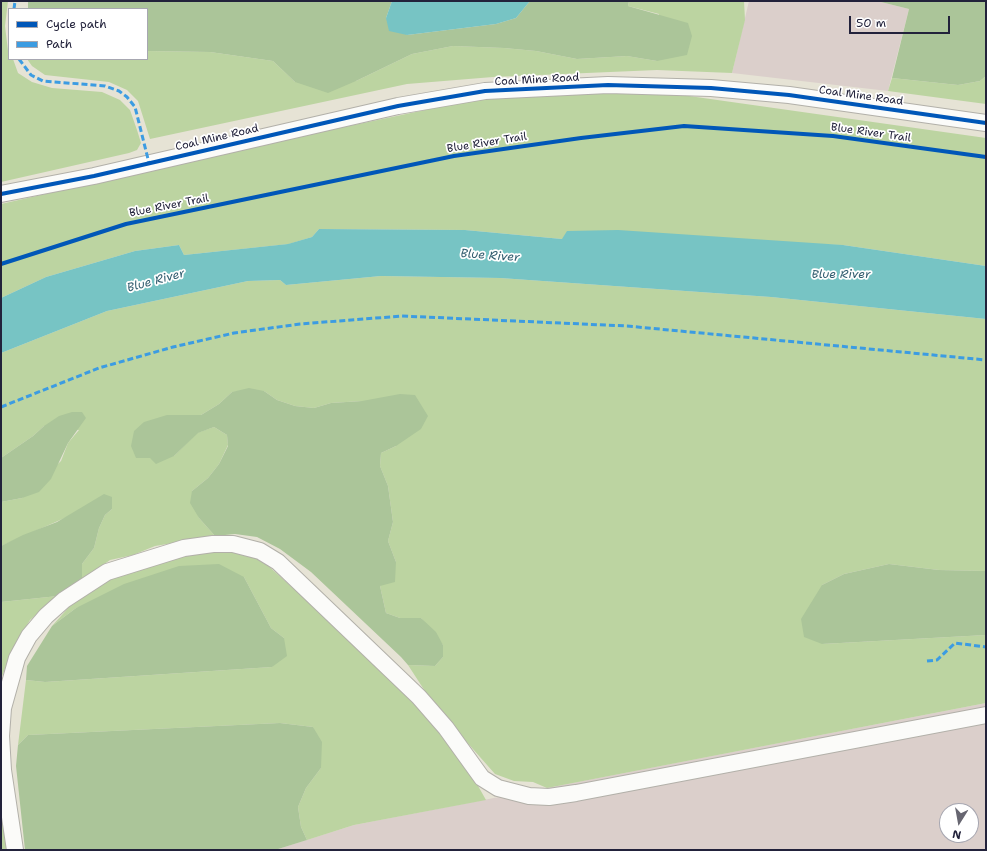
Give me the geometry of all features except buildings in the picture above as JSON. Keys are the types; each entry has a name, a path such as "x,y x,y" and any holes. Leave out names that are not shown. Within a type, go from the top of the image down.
{"street":[{"name":"Coal Mine Road","path":"1,194 94,176 398,106 485,91 608,85 711,88 789,95 986,123"},
{"path":"15,850 2,770 1,736 3,708 17,658 29,636 46,616 64,600 107,572 184,548 213,544 233,544 260,551 278,562 419,697 446,728 482,778 498,788 529,796 549,797 576,793 986,715"}],"shaded area":[{"path":"749,1 877,1 909,9 888,91 732,73"},
{"path":"986,703 986,850 275,850 354,825"}],"green space":[{"path":"1,1 8,1 5,26 8,60 13,60 18,73 32,82 52,88 102,92 120,100 130,110 141,143 137,150 129,153 1,182"},
{"path":"28,1 392,1 386,18 407,35 496,24 516,18 530,1 629,1 628,6 688,23 692,36 687,55 657,61 627,56 577,59 536,51 453,46 412,54 328,93 295,82 273,61 210,52 148,51 148,8 28,8"},
{"path":"629,1 744,1 745,20 732,73 657,70 493,77 407,84 150,139 138,101 127,90 109,82 45,75 32,66 28,60 148,60 148,51 210,52 273,61 295,82 356,81 412,54 453,46 536,51 577,59 627,56 657,61 659,14 628,6"},
{"path":"877,1 986,1 986,76 980,81 958,85 892,78 909,9"},
{"path":"986,76 986,104 888,91 892,78 958,85 980,81"},
{"path":"627,92 682,95 986,138 986,266 843,245 562,239 465,230 319,229 312,237 289,244 184,255 179,245 135,251 46,277 1,298 1,204 311,134 468,101 543,95"},
{"path":"381,276 500,278 771,297 986,319 986,571 939,570 889,564 844,574 822,585 822,644 986,635 986,703 547,788 533,782 514,781 495,774 434,705 408,665 435,666 443,657 443,645 421,618 400,618 386,613 380,586 396,562 388,541 393,522 388,486 380,466 381,453 396,446 362,401 331,403 314,408 295,406 277,400 264,391 232,392 219,404 201,415 167,415 174,456 197,433 214,427 227,435 228,445 219,464 208,478 192,491 199,518 215,536 155,546 133,555 110,560 82,580 82,564 94,548 99,528 105,515 112,509 76,513 1,546 1,502 22,498 61,461 68,443 79,430 44,426 33,436 1,458 1,353 107,311 248,281 280,280 286,285"},
{"path":"249,388 264,391 277,400 295,406 314,408 331,403 362,401 400,394 415,395 428,416 421,429 396,446 381,453 380,466 388,486 393,522 388,541 396,562 395,582 380,586 386,613 400,618 421,618 436,632 443,645 443,657 435,666 408,665 311,572 280,549 257,537 235,534 215,536 199,518 190,503 192,491 208,478 219,464 228,446 227,435 214,427 198,433 174,456 156,464 150,458 136,458 131,446 134,431 144,422 167,415 201,415 219,404 232,392"},
{"path":"72,412 82,412 86,418 68,443 51,479 39,492 22,498 1,502 1,458 59,416"},
{"path":"104,494 112,497 112,509 105,515 99,528 94,548 82,564 82,580 58,596 1,602 1,546 23,535 57,522"},
{"path":"205,551 240,552 264,562 324,616 432,721 473,777 486,800 354,825 307,840 301,827 298,807 306,788 321,768 313,727 280,723 28,735 18,745 26,680 45,682 272,667 284,638 271,628 244,577 76,608 52,626 70,606 96,584 162,560"},
{"path":"219,564 244,577 271,628 284,638 287,656 272,667 45,682 26,680 27,666 52,626 76,608 124,584 179,566"},
{"path":"889,564 939,570 986,571 986,635 822,644 804,637 801,619 822,585 844,574"},
{"path":"58,596 30,620 12,650 1,679 1,602"},
{"path":"280,723 313,727 322,742 321,768 306,788 298,807 301,827 307,840 275,850 25,850 16,766 18,745 28,735"},
{"path":"1,797 8,850 1,850"}],"water":[{"path":"392,1 530,1 516,18 496,24 407,35 389,31 386,18"},
{"name":"Blue River","path":"319,229 465,230 562,239 567,231 618,230 843,245 986,266 986,319 771,297 500,278 381,276 286,285 280,280 248,281 107,311 1,353 1,298 46,277 135,251 179,245 184,255 288,244 312,237"}],"marked path":[{"path":"14,8 15,1"},
{"path":"20,60 31,75 43,81 105,86 119,91 127,97 135,107 149,163"},
{"path":"1,407 99,368 173,347 234,333 300,324 402,316 627,326 986,360"},
{"path":"927,661 937,660 955,643 986,647"}],"cycle path":[{"path":"1,194 94,176 398,106 485,91 608,85 711,88 789,95 986,123"},
{"name":"Blue River Trail","path":"1,264 126,224 454,156 581,138 684,126 833,136 986,157"}]}
